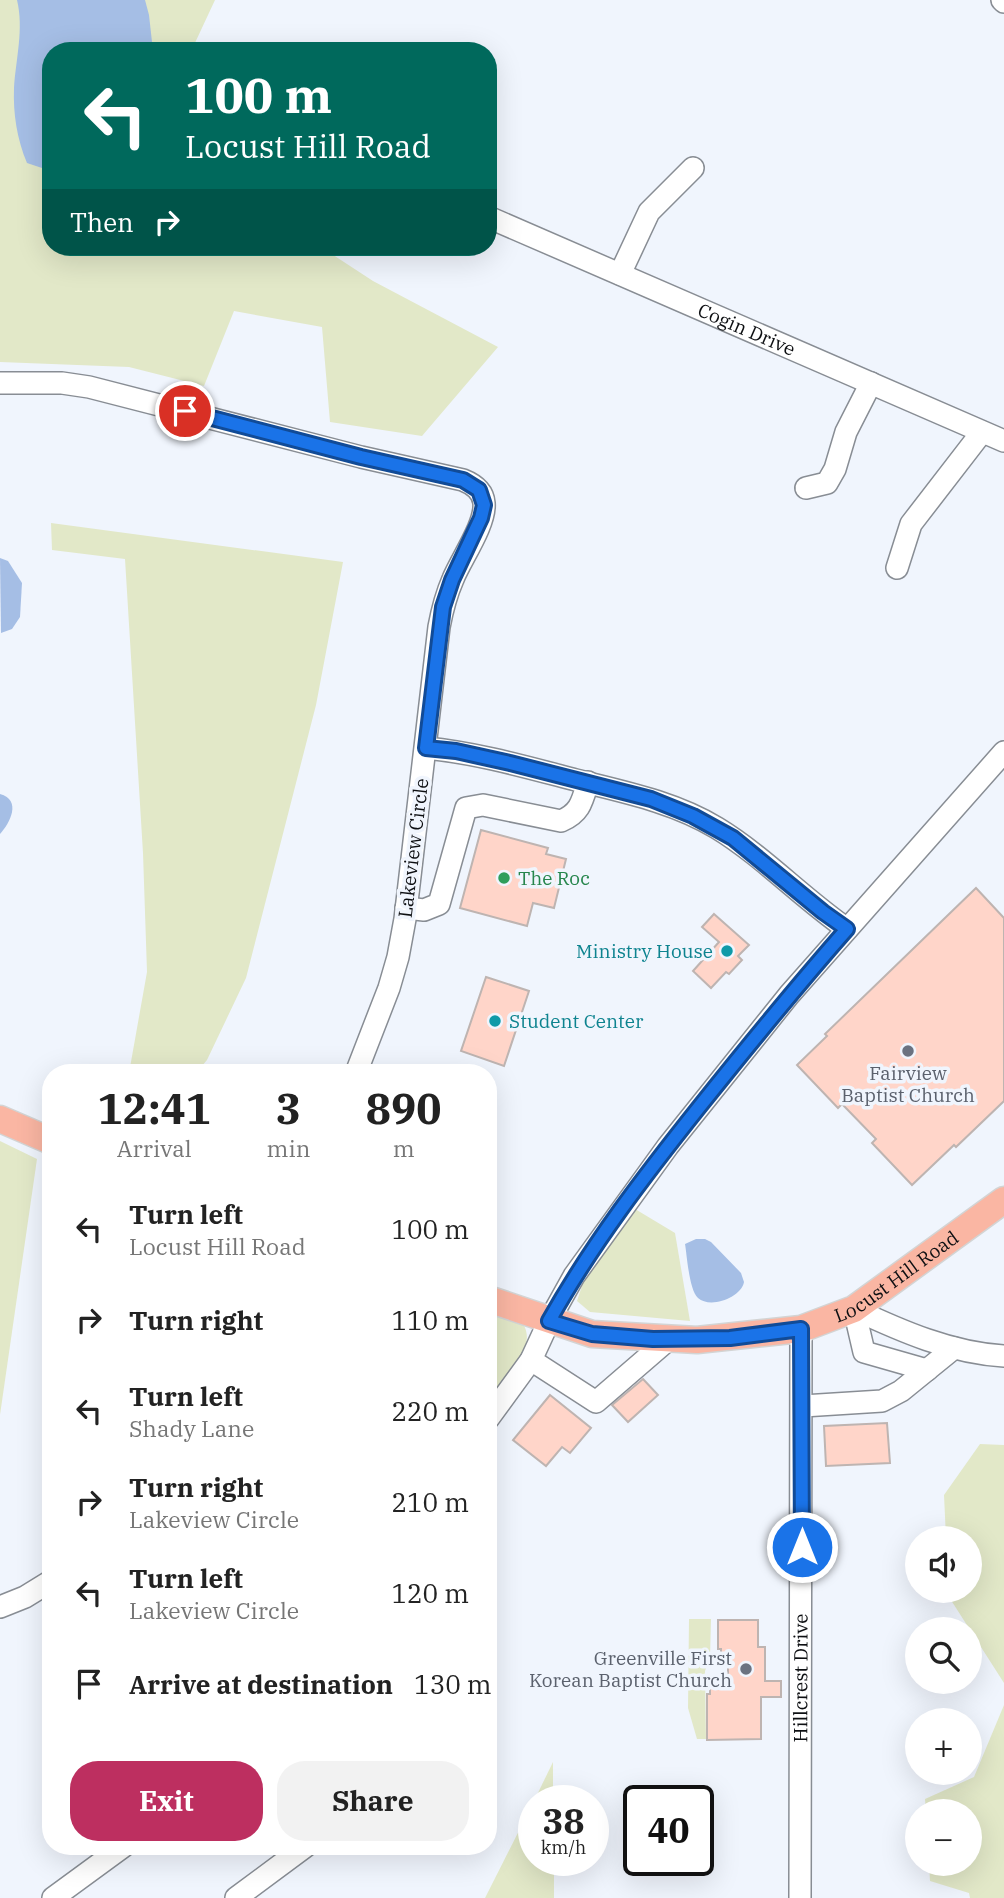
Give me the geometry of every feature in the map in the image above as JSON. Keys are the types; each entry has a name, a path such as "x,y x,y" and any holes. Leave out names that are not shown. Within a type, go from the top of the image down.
{"main road":[{"path":"0,1119 42,1137"},
{"name":"Locust Hill Road","path":"497,1302 592,1334 669,1339 730,1338 801,1329 854,1309 1004,1199"}],"street":[{"path":"620,274 649,212 693,168"},
{"name":"Cogin Drive","path":"497,221 1004,441"},
{"name":"Lakeview Circle","path":"0,383 62,383 89,387 361,457 463,480 475,485 483,498 481,518 452,580 443,607 407,908 398,957 359,1064"},
{"path":"806,488 827,482 835,469 846,432 871,383"},
{"path":"897,568 911,524 982,432"},
{"path":"426,748 456,751 651,799 714,826 733,838 847,929"},
{"path":"497,1407 531,1360 574,1276 668,1146 789,995 1004,752"},
{"path":"407,908 424,910 439,904 466,808 483,805 561,821 580,809 588,782"},
{"path":"854,1309 899,1330 954,1348 1004,1356"},
{"path":"854,1309 864,1353 927,1370"},
{"name":"Hillcrest Drive","path":"800,1898 803,1406 801,1329"},
{"path":"531,1360 596,1402 669,1339"},
{"path":"803,1406 882,1401 901,1391 954,1348"},
{"path":"0,1607 42,1587"},
{"path":"53,1898 112,1855"},
{"path":"236,1898 294,1855"}],"green space":[{"path":"0,0 215,0 195,42 42,42 42,256 335,256 373,281 498,347 422,436 330,422 322,327 234,311 204,386 129,367 0,362"},
{"path":"51,523 343,562 316,705 246,978 204,1064 131,1064 147,972 143,853 125,559 52,550"},
{"path":"0,1141 37,1159 0,1415"},
{"path":"635,1209 675,1233 690,1321 590,1312 577,1301 587,1271"},
{"path":"497,1311 519,1319 525,1329 527,1340 524,1351 511,1375 497,1393"},
{"path":"980,1444 1004,1445 1004,1683 982,1649 982,1617 962,1617 953,1603 982,1603 982,1526 945,1526 944,1495"},
{"path":"689,1619 711,1619 710,1658 705,1671 706,1739 697,1739 688,1708"},
{"path":"1004,1705 1004,1898 970,1898 969,1893 930,1881 930,1876 982,1876 982,1799 925,1799 956,1785 982,1785 982,1758"},
{"path":"553,1762 553,1785 542,1785"},
{"path":"518,1833 518,1876 554,1876 554,1898 485,1898"}],"water":[{"path":"17,0 145,0 149,15 152,42 42,42 42,168 27,163 16,126 14,88 19,44"},
{"path":"0,558 8,561 22,583 20,617 12,629 1,633"},
{"path":"0,794 11,801 12,812 0,834"},
{"path":"696,1239 711,1242 741,1273 744,1282 737,1293 717,1302 698,1298 690,1280 685,1244"}],"building":[{"name":"The Roc","path":"481,830 548,848 546,854 566,859 554,908 533,903 527,926 460,908"},
{"name":"Fairview Baptist Church","path":"976,888 1004,918 1004,1101 912,1185 872,1143 876,1139 842,1104 838,1108 797,1065 827,1036 825,1034"},
{"name":"Ministry House","path":"714,914 749,945 738,956 742,960 711,988 693,971 719,942 702,927"},
{"name":"Student Center","path":"486,977 529,991 504,1066 461,1051"},
{"path":"643,1379 658,1395 628,1422 612,1405"},
{"path":"550,1395 591,1428 570,1453 562,1447 546,1466 513,1440"},
{"path":"887,1423 890,1463 826,1466 824,1426"},
{"name":"Greenville First Korean Baptist Church","path":"718,1620 758,1620 758,1647 765,1647 765,1681 781,1681 781,1697 761,1697 761,1739 707,1740 707,1694 710,1694 710,1680 728,1681 728,1658 721,1658 721,1649 718,1649"}],"place":[{"name":"The Roc","path":"504,878"},
{"name":"Ministry House","path":"727,951"},
{"name":"Student Center","path":"495,1021"},
{"name":"Fairview Baptist Church","path":"908,1051"},
{"name":"Greenville First Korean Baptist Church","path":"746,1669"}],"route":[{"path":"185,411 475,485 484,505 443,607 426,748 456,751 510,763 651,799 693,816 733,838 847,929 789,995 668,1146 574,1276 549,1321 592,1334 653,1339 730,1338 801,1329 802,1547"}]}
